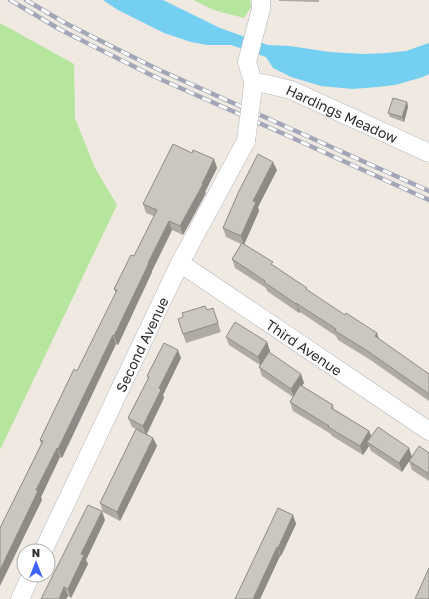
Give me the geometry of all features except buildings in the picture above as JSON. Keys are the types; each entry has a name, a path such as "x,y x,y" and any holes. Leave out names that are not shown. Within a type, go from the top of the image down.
{"street":[{"path":"253,88 247,62 257,28 261,9 261,0"},
{"name":"Hardings Meadow","path":"253,88 267,84 291,90 429,153"},
{"name":"Second Avenue","path":"46,543 180,263 246,141 253,88"},
{"name":"Third Avenue","path":"180,263 429,431"},
{"path":"20,599 27,583"}],"green space":[{"path":"193,0 250,0 251,7 244,18 214,10"},
{"path":"0,23 74,64 75,118 95,168 117,205 0,450"}],"water":[{"path":"103,0 163,0 220,28 268,45 364,54 406,51 429,43 429,74 395,85 377,87 353,89 321,86 291,77 273,68 266,57 231,45 207,45 191,42 164,33 118,10"}],"railway":[{"path":"10,0 61,30 151,75 429,200"},
{"path":"26,0 65,23 155,68 429,191"}]}
